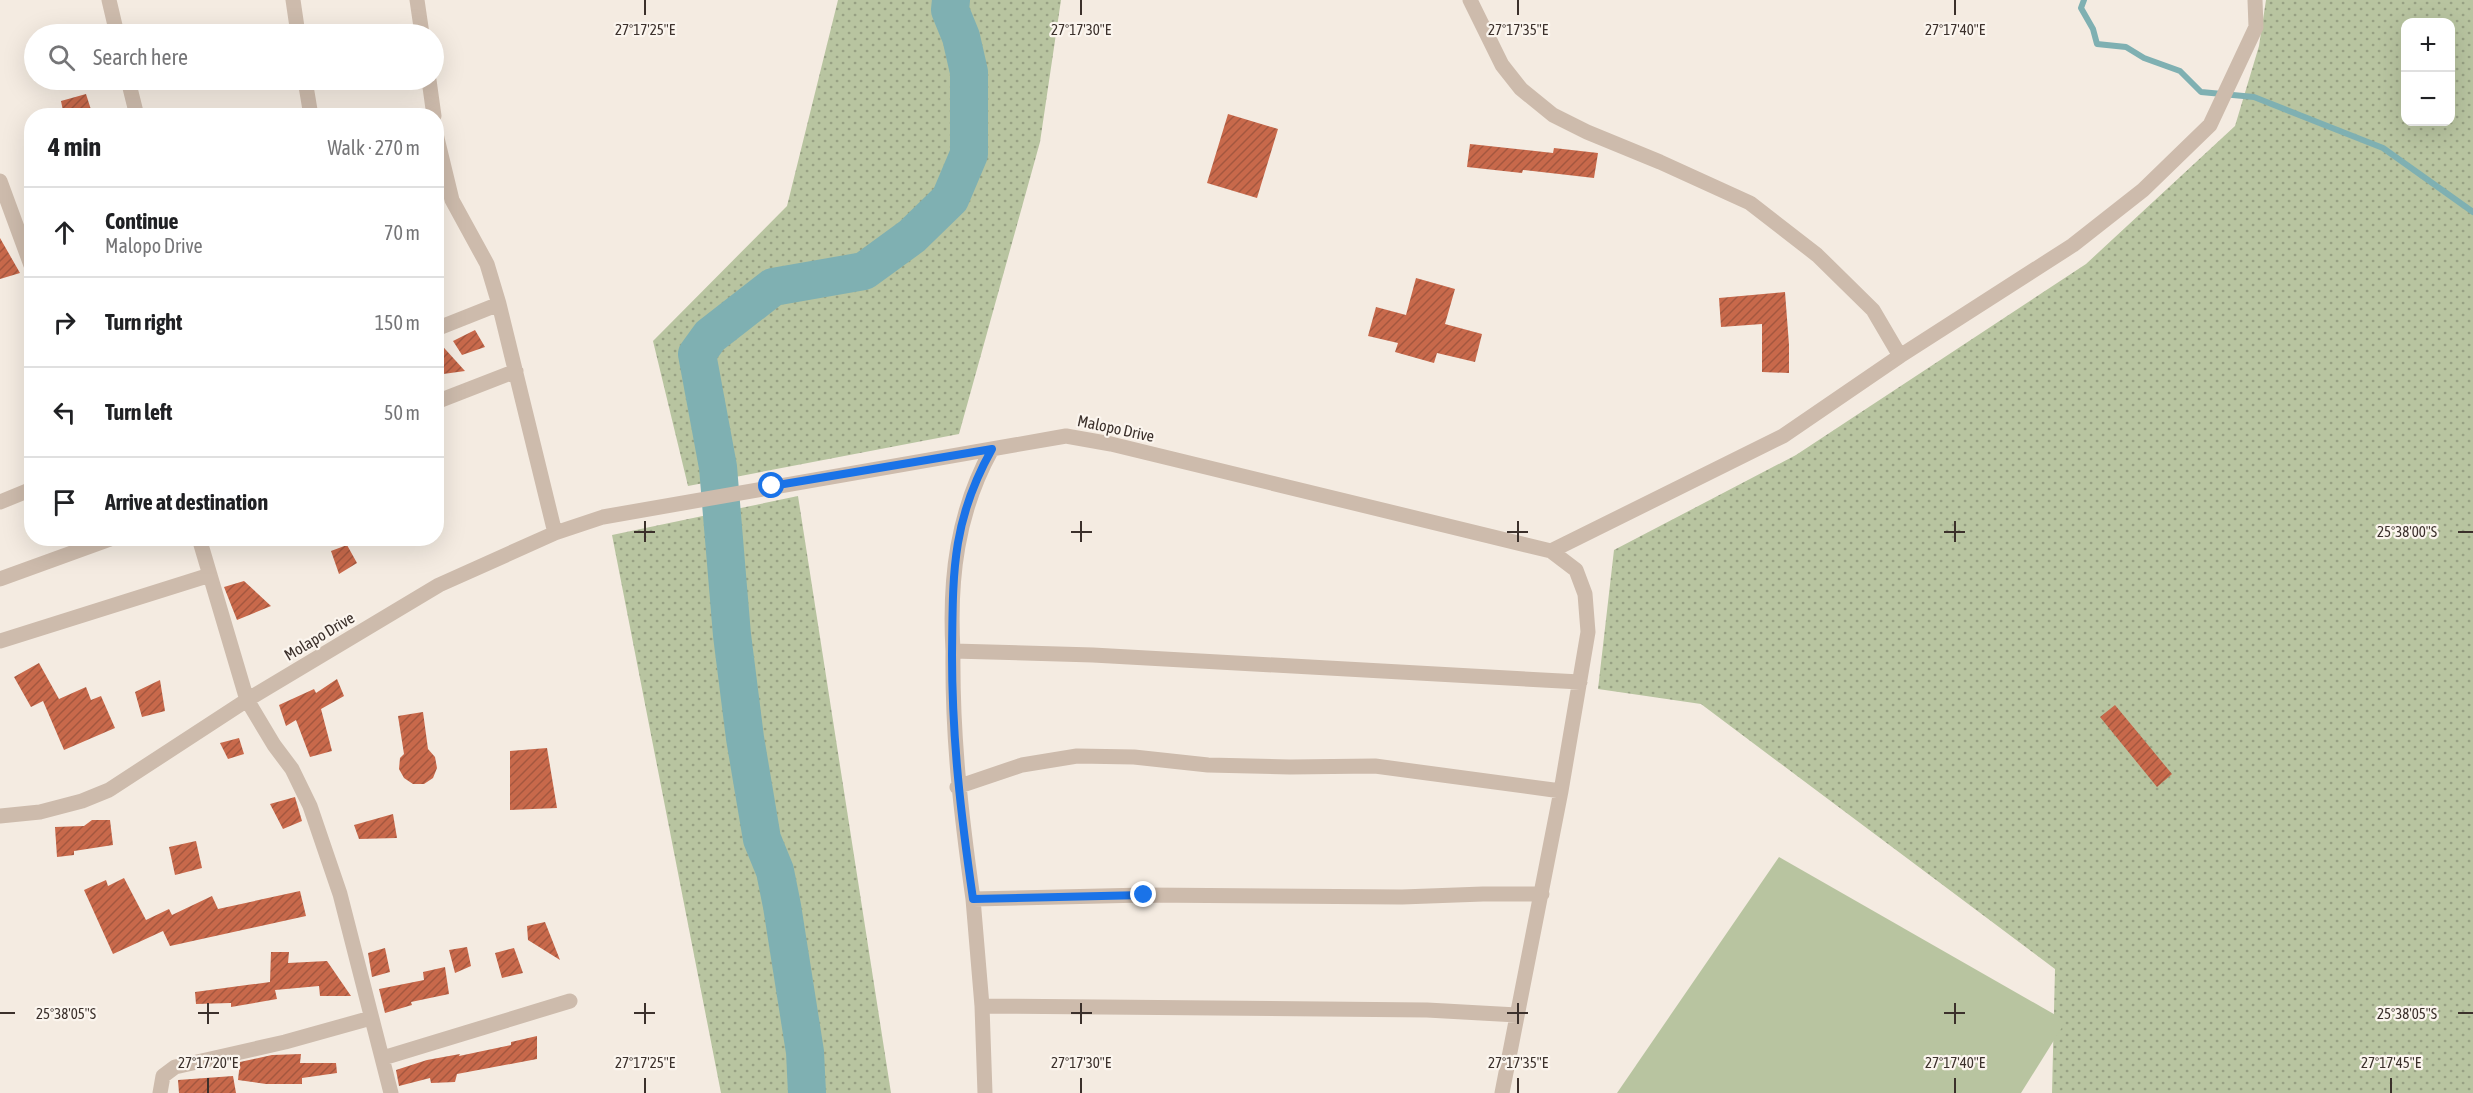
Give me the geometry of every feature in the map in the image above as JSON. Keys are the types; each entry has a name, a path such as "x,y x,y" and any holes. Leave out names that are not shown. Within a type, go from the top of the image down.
{"street":[{"path":"109,0 115,24"},
{"path":"293,0 297,24"},
{"path":"417,0 421,24"},
{"path":"1470,0 1502,65 1521,89 1553,115 1750,203 1817,255 1873,310 1900,356"},
{"path":"1502,1093 1562,791 1588,633 1585,594 1576,570 1551,551 1783,436 1900,356 2073,245 2143,190 2210,125 2256,27 2255,0"},
{"path":"130,90 135,108"},
{"path":"307,90 310,108"},
{"path":"430,90 433,108"},
{"path":"444,167 452,200 487,264 516,371 555,533"},
{"path":"0,181 24,246"},
{"path":"444,326 499,304"},
{"path":"444,399 516,371"},
{"name":"Malopo Drive","path":"668,505 1066,436 1111,444 1551,551"},
{"path":"985,1093 982,1006 973,899 957,788 953,728 952,587 956,545 965,510 979,472 992,449"},
{"path":"0,502 24,492"},
{"name":"Molapo Drive","path":"0,816 40,812 82,801 110,790 248,700 439,585 555,533 603,517 668,505"},
{"path":"0,579 91,546"},
{"path":"201,546 248,700 274,745 292,770 310,806 340,894 391,1093"},
{"path":"0,641 210,575"},
{"path":"952,651 1093,655 1580,682"},
{"path":"957,788 1022,765 1077,756 1134,757 1208,765 1375,766 1562,791"},
{"path":"973,899 1144,895 1402,897 1542,894"},
{"path":"383,1058 570,1001"},
{"path":"982,1006 1404,1009 1517,1015"},
{"path":"160,1093 163,1076 176,1067 285,1042 371,1018"}],"green space":[{"path":"838,0 1061,0 1040,142 959,434 688,486 653,341 787,206"},
{"path":"2266,0 2473,0 2473,1093 2052,1093 2055,969 1701,704 1598,689 1614,550 1796,455 2086,264 2235,126 2259,46"},
{"path":"798,496 891,1093 721,1093 612,535"},
{"path":"1779,857 2066,1021 2021,1093 1617,1093"}],"building":[{"path":"86,94 90,108 62,108 61,101"},
{"path":"1228,114 1278,129 1257,198 1207,183"},
{"path":"1470,144 1553,153 1554,148 1598,153 1594,178 1523,170 1522,173 1467,167"},
{"path":"0,238 20,273 0,279"},
{"path":"1416,278 1455,289 1445,324 1482,334 1475,362 1437,353 1434,363 1395,352 1398,343 1368,336 1376,307 1406,315"},
{"path":"1785,292 1789,373 1762,372 1762,324 1721,327 1719,298"},
{"path":"475,330 485,347 462,355 453,341"},
{"path":"444,348 465,371 444,374"},
{"path":"348,546 357,563 339,574 331,551"},
{"path":"244,581 271,606 237,620 224,587"},
{"path":"39,663 59,699 86,687 91,700 101,696 115,728 64,750 43,701 31,707 14,677"},
{"path":"337,679 344,696 321,709 332,751 310,757 296,720 286,726 279,705 314,689 316,693"},
{"path":"160,680 165,711 142,717 135,692"},
{"path":"2115,705 2172,774 2157,787 2100,717"},
{"path":"423,712 428,749 435,757 437,768 433,778 424,784 413,784 404,778 399,769 400,758 404,754 398,716"},
{"path":"239,738 244,754 228,759 220,743"},
{"path":"547,748 557,808 510,810 510,751"},
{"path":"295,797 302,821 283,829 270,804"},
{"path":"393,814 397,838 359,839 354,825"},
{"path":"92,820 110,820 113,845 74,851 74,855 57,857 55,827 84,826"},
{"path":"196,841 202,868 175,875 169,847"},
{"path":"124,878 146,920 169,909 172,915 212,896 218,909 300,891 306,916 170,946 163,931 113,954 84,890 106,880 108,886"},
{"path":"545,922 560,960 528,940 527,926"},
{"path":"467,947 471,966 455,973 449,950"},
{"path":"385,948 390,972 372,977 368,953"},
{"path":"514,948 523,973 502,978 495,953"},
{"path":"271,952 289,952 288,963 327,961 351,996 320,996 319,986 275,990 277,999 231,1007 231,1003 196,1004 195,992 270,982"},
{"path":"445,967 449,994 411,1002 412,1005 385,1013 379,989 424,980 423,972"},
{"path":"537,1036 537,1059 457,1074 455,1082 431,1083 430,1078 399,1086 396,1070 427,1060 511,1045 511,1042"},
{"path":"301,1054 300,1063 336,1063 337,1073 302,1078 302,1084 266,1084 238,1080 240,1062 272,1055"},
{"path":"233,1076 236,1093 179,1093 178,1080"}],"waterway":[{"path":"807,1093 805,1052 782,906 775,871 762,839 745,738 732,635 718,467 697,354 710,336 773,287 864,271 912,236 950,199 969,154 969,72 961,37 950,10 951,0"},
{"path":"2084,0 2081,8 2093,29 2097,44 2126,47 2144,58 2180,71 2201,92 2254,97 2383,148 2473,212"}],"route":[{"path":"772,486 992,449 979,472 965,510 956,545 952,587 952,686 957,788 973,899 1144,895"}]}
